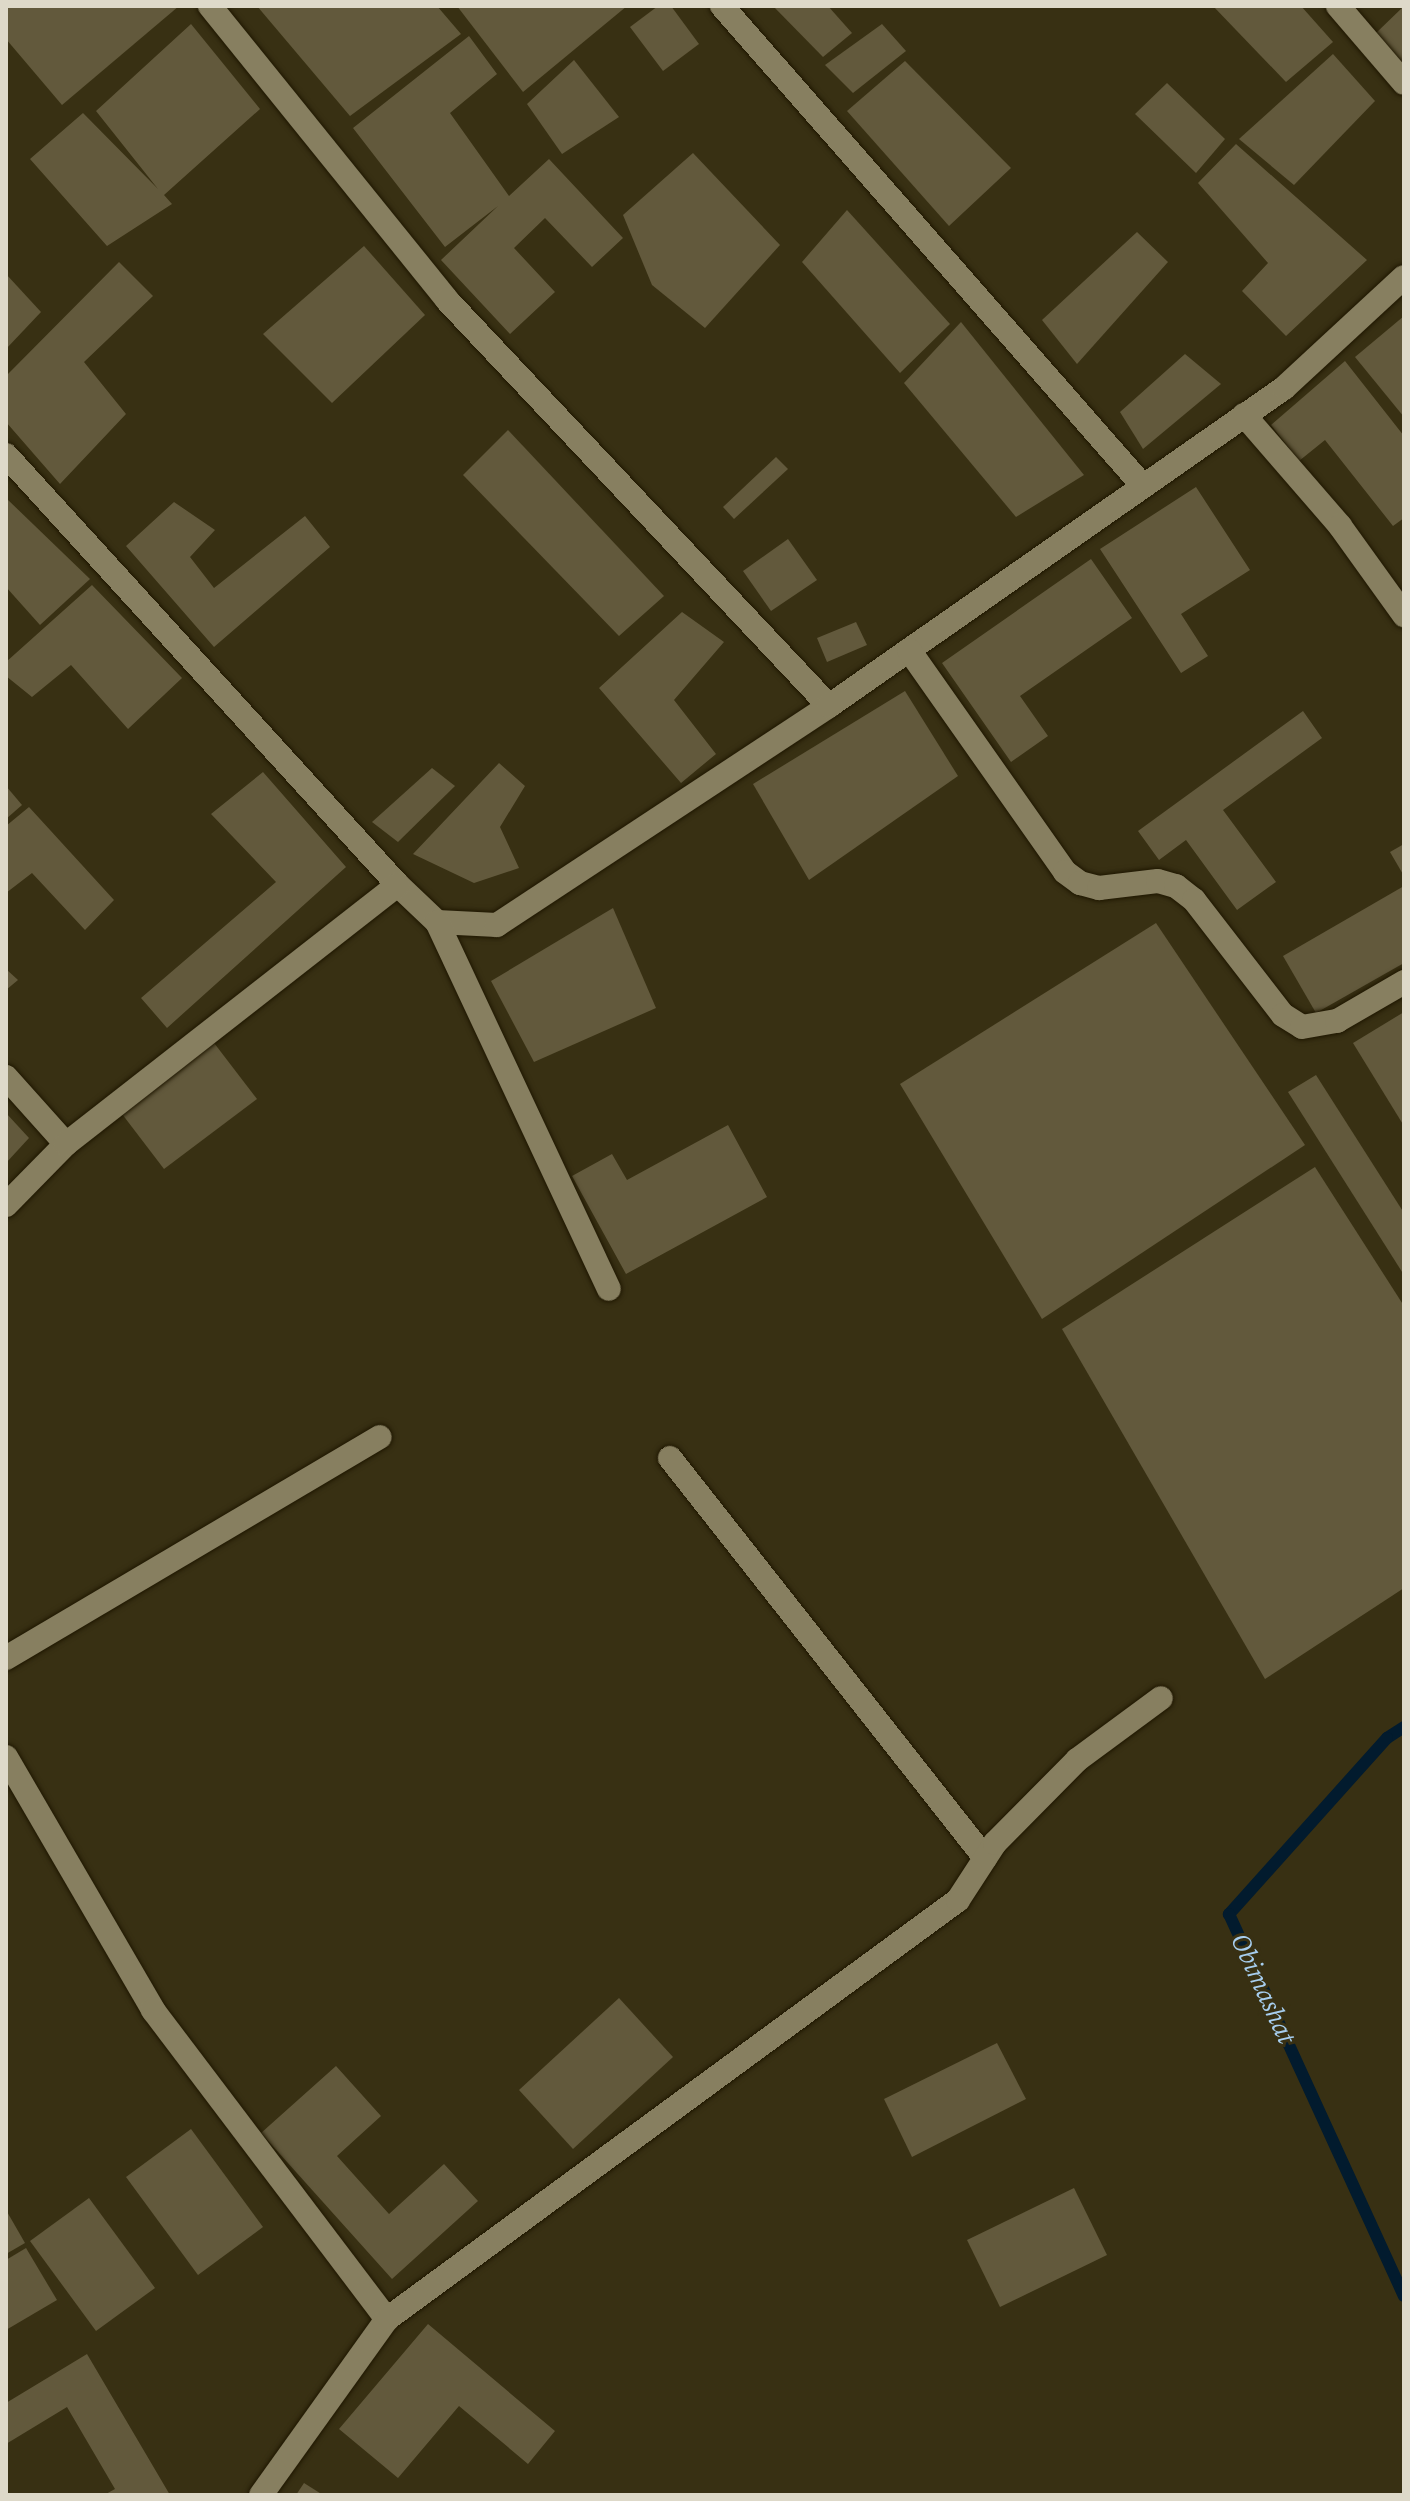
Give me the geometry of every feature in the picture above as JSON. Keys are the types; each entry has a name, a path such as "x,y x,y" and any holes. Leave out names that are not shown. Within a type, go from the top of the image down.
{"street":[{"path":"210,6 447,300 829,706"},
{"path":"722,6 1142,485"},
{"path":"1338,6 1404,83"},
{"path":"437,922 497,925 829,706 1284,388 1404,277"},
{"path":"1244,415 1340,526 1404,615"},
{"path":"6,455 398,885 437,922 609,1289"},
{"path":"909,650 1065,872 1080,883 1099,888 1158,881 1176,886 1194,900 1283,1015 1302,1027 1337,1021 1404,982"},
{"path":"6,1205 66,1144 398,885"},
{"path":"6,1077 66,1144"},
{"path":"6,1658 379,1437"},
{"path":"670,1458 985,1858"},
{"path":"261,2495 387,2319 958,1900 985,1858 1077,1760 1161,1698"},
{"path":"6,1757 153,2010 387,2319"}],"building":[{"path":"6,6 179,6 62,105 6,39"},
{"path":"257,6 437,6 461,34 350,116"},
{"path":"457,6 627,6 523,92"},
{"path":"658,6 671,6 699,44 663,71 630,27"},
{"path":"773,6 828,6 852,33 823,57"},
{"path":"1213,6 1301,6 1333,42 1286,82"},
{"path":"1404,6 1404,64 1375,34"},
{"path":"191,24 260,109 164,195 172,204 107,246 30,159 83,113 158,189 96,111"},
{"path":"882,24 906,51 853,93 825,65"},
{"path":"469,36 497,74 450,113 509,196 549,159 623,238 592,267 545,218 514,248 555,292 510,334 441,260 498,206 445,247 353,128"},
{"path":"1333,54 1375,101 1294,185 1239,139"},
{"path":"574,60 619,117 562,154 527,104"},
{"path":"905,61 1011,168 949,226 847,111"},
{"path":"1167,83 1225,139 1196,173 1135,114"},
{"path":"1236,144 1367,260 1286,336 1242,291 1268,263 1198,183"},
{"path":"693,153 780,245 705,328 652,285 623,215"},
{"path":"847,210 950,324 900,373 802,262"},
{"path":"1137,232 1168,262 1077,364 1042,320"},
{"path":"364,246 425,315 332,403 263,334"},
{"path":"119,262 153,296 84,362 126,414 60,484 6,422 6,376"},
{"path":"6,274 41,312 6,349"},
{"path":"1404,316 1404,417 1355,357"},
{"path":"961,322 1084,475 1016,517 904,383"},
{"path":"1185,354 1221,384 1143,449 1120,412"},
{"path":"1345,361 1404,436 1404,518 1393,526 1325,440 1299,461 1271,425"},
{"path":"508,430 664,596 619,636 463,475"},
{"path":"776,457 788,469 734,519 723,507"},
{"path":"1196,487 1250,570 1181,614 1208,656 1181,673 1100,549"},
{"path":"6,498 90,579 40,625 6,587"},
{"path":"174,502 215,530 190,557 214,588 305,516 330,547 214,647 126,546"},
{"path":"788,539 817,580 771,611 743,571"},
{"path":"1091,559 1132,618 1020,696 1048,736 1011,762 942,663"},
{"path":"92,585 182,678 128,729 71,665 32,697 6,676 6,662"},
{"path":"682,612 724,642 674,700 716,754 681,783 599,688"},
{"path":"856,622 867,645 827,662 817,638"},
{"path":"905,691 958,776 809,880 753,784"},
{"path":"1303,711 1322,738 1223,810 1276,882 1237,910 1186,840 1159,860 1138,831"},
{"path":"499,763 525,786 500,827 519,868 474,883 413,854"},
{"path":"432,768 455,786 398,842 372,822"},
{"path":"263,772 346,867 167,1028 141,998 276,882 211,814"},
{"path":"6,786 22,805 6,819"},
{"path":"29,807 114,900 85,930 32,873 6,893 6,826"},
{"path":"1404,844 1404,876 1390,852"},
{"path":"1404,886 1404,963 1316,1013 1283,956"},
{"path":"613,908 656,1008 534,1062 491,981"},
{"path":"1156,923 1305,1145 1042,1319 900,1084"},
{"path":"6,969 18,980 6,990"},
{"path":"1404,1012 1404,1126 1353,1043"},
{"path":"211,1039 257,1099 164,1169 119,1110"},
{"path":"1316,1075 1404,1213 1404,1275 1288,1092"},
{"path":"6,1113 29,1138 6,1163"},
{"path":"728,1125 767,1197 626,1274 572,1176 612,1154 627,1180"},
{"path":"1315,1167 1404,1306 1404,1588 1265,1679 1062,1329"},
{"path":"619,1998 673,2057 573,2149 519,2090"},
{"path":"997,2043 1026,2099 912,2157 884,2099"},
{"path":"336,2066 381,2116 337,2156 389,2214 444,2164 478,2201 392,2279 261,2133"},
{"path":"191,2129 263,2227 198,2275 126,2177"},
{"path":"1074,2188 1107,2255 1000,2307 967,2240"},
{"path":"89,2198 155,2288 96,2331 30,2241"},
{"path":"6,2210 25,2243 6,2254"},
{"path":"26,2248 57,2300 6,2330 6,2260"},
{"path":"428,2324 555,2431 528,2464 459,2406 398,2478 339,2429"},
{"path":"87,2354 170,2495 104,2495 115,2489 67,2407 6,2444 6,2403"},
{"path":"304,2483 323,2495 296,2495"}],"waterway":[{"name":"Obimashat","path":"1404,1727 1387,1738 1229,1914 1404,2296"}]}
